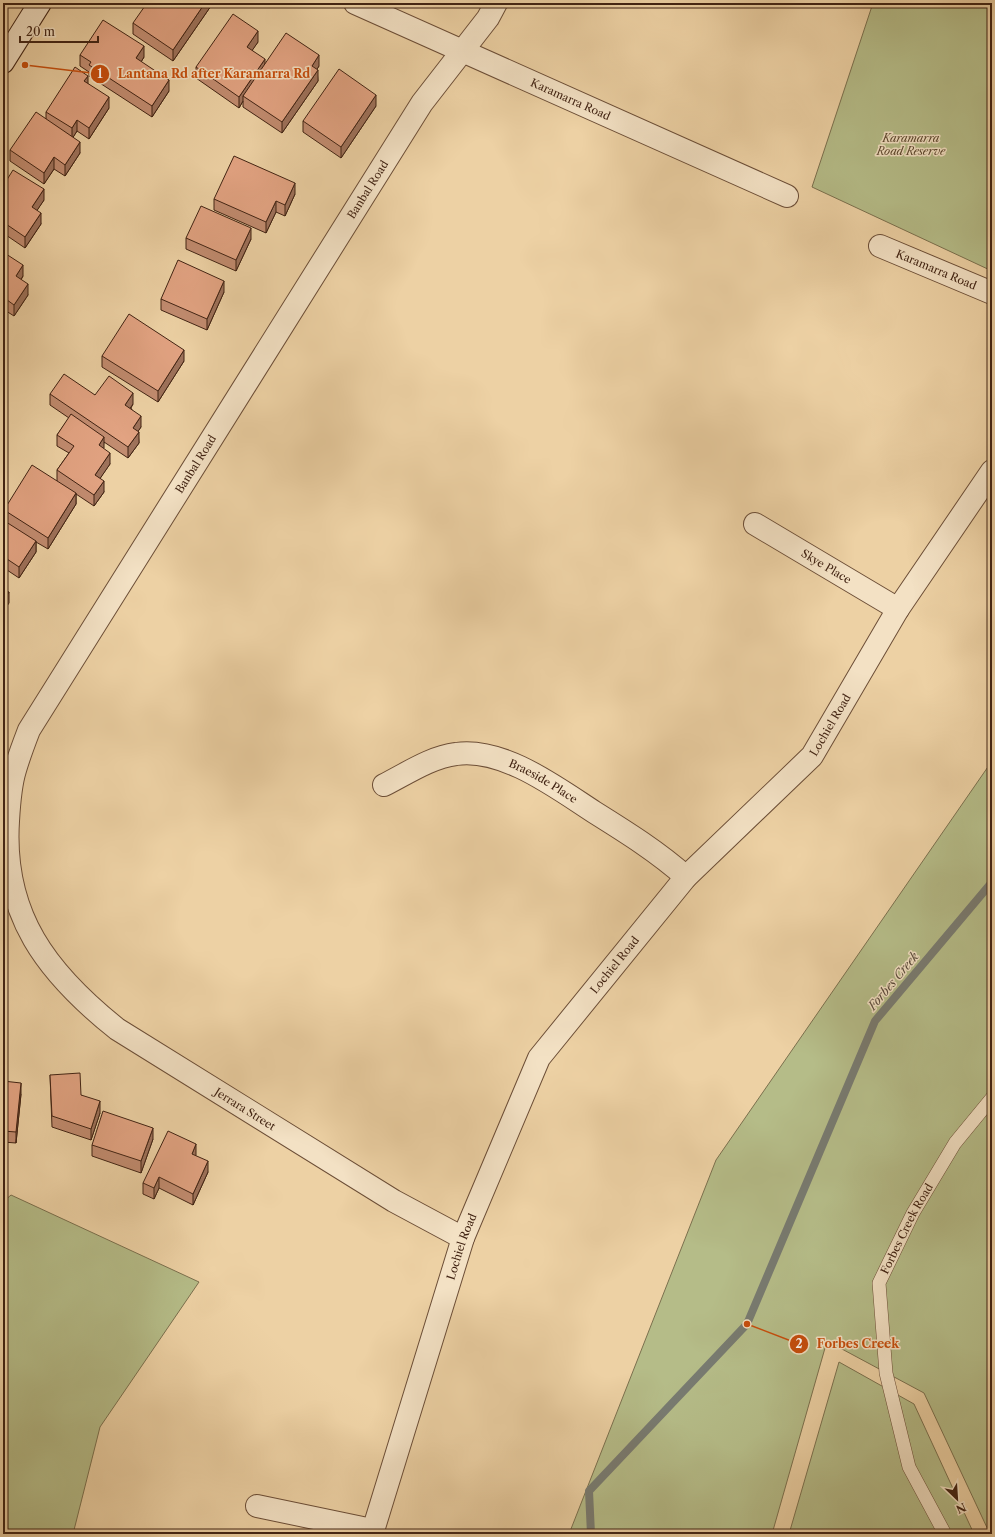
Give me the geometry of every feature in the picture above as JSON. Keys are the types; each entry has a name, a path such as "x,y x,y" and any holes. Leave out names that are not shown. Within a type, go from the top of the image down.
{"street":[{"path":"3,62 40,3"},
{"name":"Karamarra Road","path":"355,3 786,196"},
{"name":"Banbal Road","path":"45,957 21,910 9,869 7,838 9,800 14,770 29,730 422,103 488,18 496,3"},
{"name":"Karamarra Road","path":"880,246 992,293"},
{"name":"Lochiel Road","path":"372,1532 464,1238 539,1058 686,877 812,756 898,608 992,471"},
{"name":"Skye Place","path":"755,524 898,608"},
{"name":"Braeside Place","path":"384,785 435,759 456,754 472,754 510,763 533,773 650,848 686,877"},
{"name":"Jerrara Street","path":"45,957 67,985 91,1009 117,1029 394,1201 464,1238"},
{"path":"257,1506 372,1532"}],"lane":[{"name":"Forbes Creek Road","path":"945,1534 909,1467 886,1373 879,1283 913,1213 955,1143 992,1098"}],"green space":[{"name":"Karamarra Road Reserve","path":"873,3 992,3 992,271 812,187"},
{"path":"992,761 992,1534 990,1534 924,1393 827,1341 772,1534 569,1534 716,1160"},
{"path":"11,1195 199,1282 100,1427 73,1534 3,1534 3,1202"},
{"path":"839,1362 914,1404 974,1534 789,1534"}],"building":[{"path":"147,3 205,3 173,50 133,23"},
{"path":"233,14 258,31 247,47 265,59 239,97 196,67"},
{"path":"103,20 144,46 136,58 169,80 152,106 89,65 91,62 80,55"},
{"path":"286,33 319,55 312,66 318,70 282,122 243,96"},
{"path":"75,67 88,76 84,81 109,97 89,128 77,120 72,128 46,112"},
{"path":"339,69 376,95 341,147 303,121"},
{"path":"36,112 80,142 65,165 54,157 44,173 10,150"},
{"path":"234,156 295,183 285,205 276,201 266,222 214,199"},
{"path":"13,170 44,189 32,207 41,213 25,237 3,222 3,186"},
{"path":"201,206 251,228 236,260 186,238"},
{"path":"3,252 23,265 16,276 28,284 14,305 3,297"},
{"path":"178,260 224,281 207,319 161,299"},
{"path":"129,314 184,350 158,391 102,356"},
{"path":"64,374 95,395 109,376 133,393 125,405 141,416 133,428 139,432 128,447 50,394"},
{"path":"71,414 104,437 99,445 110,453 95,475 104,481 94,495 57,470 74,446 57,435"},
{"path":"32,465 76,493 48,538 4,510"},
{"path":"3,520 36,541 19,567 7,559 3,565"},
{"path":"3,589 9,592 3,601"},
{"path":"80,1073 81,1095 100,1101 91,1129 52,1116 50,1075"},
{"path":"3,1081 21,1083 16,1132 3,1131"},
{"path":"103,1111 153,1128 141,1161 92,1145"},
{"path":"168,1131 196,1144 192,1154 208,1161 193,1194 159,1177 154,1188 143,1183"}],"waterway":[{"name":"Forbes Creek","path":"591,1534 589,1491 747,1324 875,1021 992,882"}],"place":[{"name":"Lantana Rd after Karamarra Rd","path":"25,65"},
{"name":"Forbes Creek","path":"747,1324"}]}
